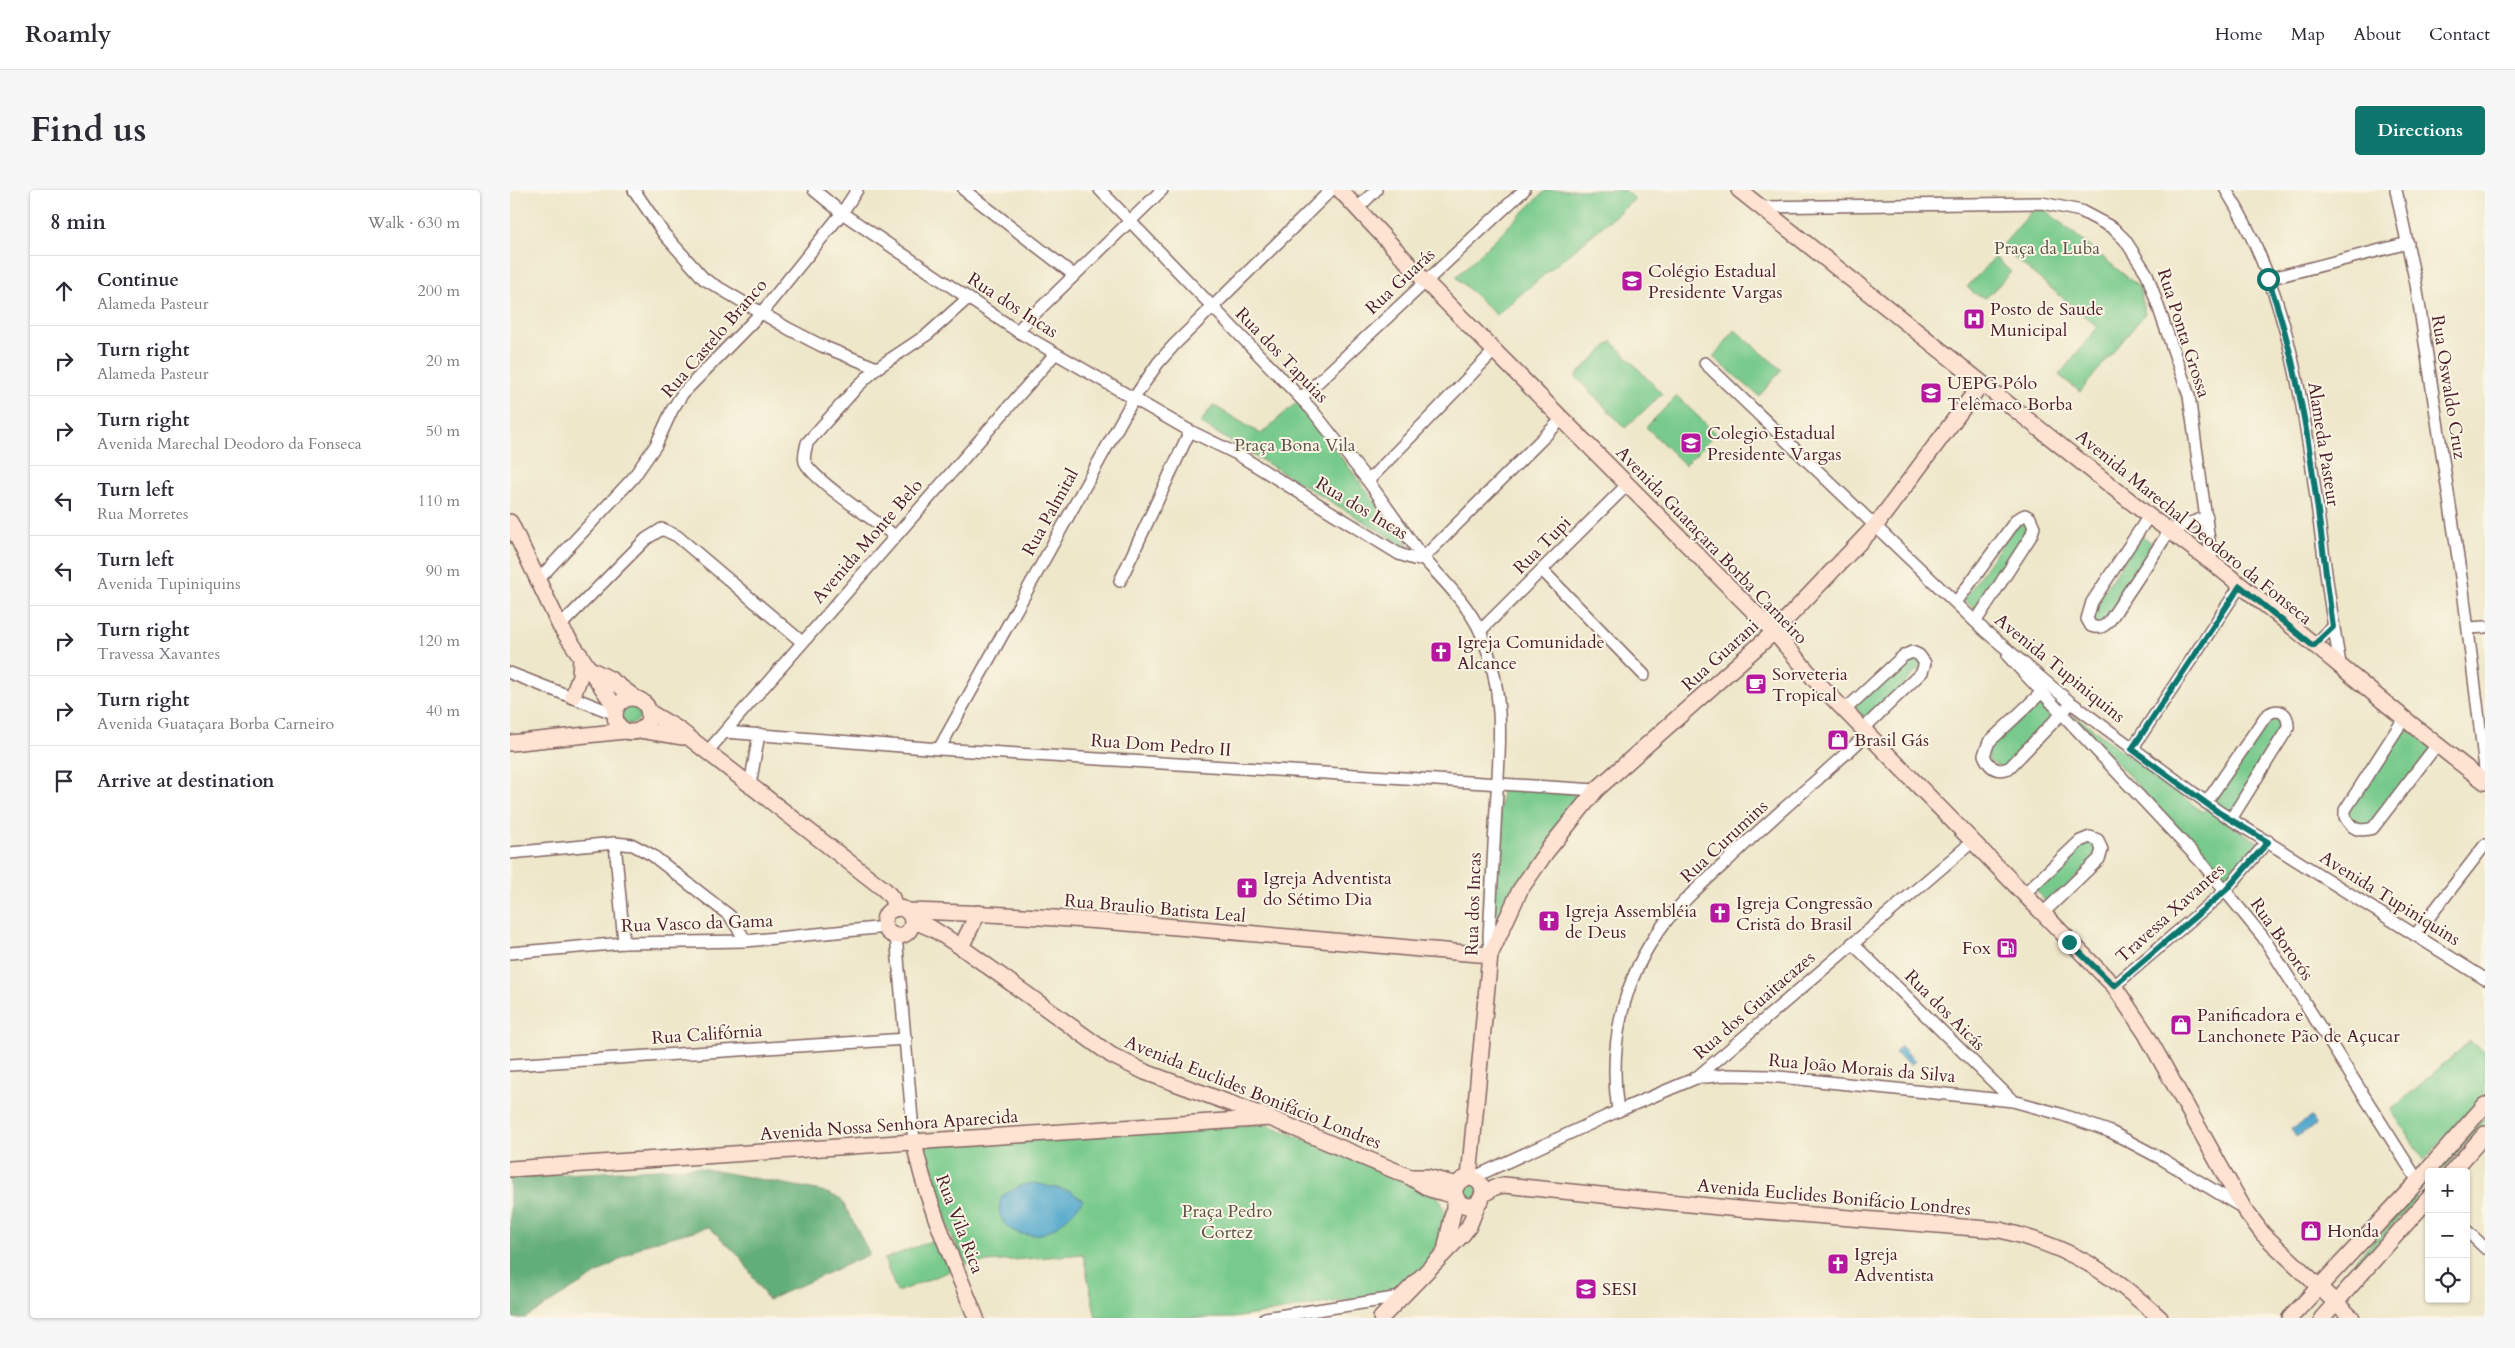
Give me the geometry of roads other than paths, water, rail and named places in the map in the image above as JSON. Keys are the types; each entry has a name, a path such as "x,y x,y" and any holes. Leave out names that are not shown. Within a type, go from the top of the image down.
{"street":[{"path":"634,190 664,234 704,279 726,294 822,346 877,368"},
{"name":"Rua dos Incas","path":"814,190 842,213 967,299 1055,354 1190,431 1237,454 1399,554 1414,559 1423,558 1461,601 1480,630 1495,680 1501,722 1489,937 1490,956 1462,1187 1445,1251"},
{"name":"Rua Castelo Branco","path":"538,580 633,478 656,446 672,410 683,393 762,312 842,213 857,190"},
{"path":"964,190 1074,275"},
{"name":"Rua dos Tapuias","path":"1100,190 1301,398 1368,481 1423,558"},
{"path":"1017,331 1162,190"},
{"name":"Rua Palmital","path":"939,749 1134,398 1158,363 1331,190"},
{"name":"Avenida Guataçara Borba Carneiro","path":"1340,190 1425,281 1774,632 1845,710 2114,986 2155,1050 2244,1209 2263,1234 2318,1288 2352,1318"},
{"path":"1358,208 1376,190"},
{"name":"Rua Guarás","path":"1301,398 1524,190"},
{"name":"Avenida Marechal Deodoro da Fonseca","path":"1738,190 2149,516 2212,562 2403,720 2485,782"},
{"name":"Alameda Pasteur","path":"2226,190 2250,235 2268,279 2287,337 2299,394 2333,627 2341,669"},
{"name":"Rua Oswaldo Cruz","path":"2396,190 2408,244 2469,628 2485,768"},
{"name":"Rua Ponta Grossa","path":"1760,207 2042,203 2081,211 2114,228 2125,240 2148,274 2189,396 2212,562"},
{"path":"2268,279 2408,244"},
{"path":"896,536 816,475 805,462 804,453 808,443 856,387 877,368 928,334 967,299"},
{"path":"1368,481 1494,351"},
{"name":"Avenida Monte Belo","path":"707,752 1055,354"},
{"name":"Avenida Tupiniquins","path":"1705,363 1957,602 1985,631 2070,702 2231,820 2416,934 2485,979"},
{"name":"Rua Guarani","path":"1490,956 1520,890 1547,851 1596,790 1774,632 1876,525 1981,384"},
{"path":"1423,558 1563,418"},
{"path":"1120,581 1190,431"},
{"name":"Rua Tupi","path":"1480,630 1628,484"},
{"path":"1957,602 2017,519 2025,515 2030,518 2034,528 2031,536 1976,621"},
{"path":"2149,516 2088,610 2087,619 2091,626 2098,628 2104,626 2110,620 2170,530 2207,517"},
{"path":"510,522 560,626 592,670 615,711 617,723 633,730"},
{"path":"560,626 646,539 662,529 677,536 802,642"},
{"path":"1542,570 1644,675"},
{"path":"2132,749 2240,586"},
{"path":"2313,646 2333,627"},
{"path":"2469,628 2485,627"},
{"name":"Rua Bororós","path":"1985,631 2041,694 2063,714 2226,890 2262,937 2418,1181"},
{"name":"Rua Curumins","path":"1618,1111 1613,1082 1614,1049 1620,1014 1631,982 1650,945 1664,924 1698,888 1866,730 1922,672 1925,663 1920,655 1912,652 1903,656 1845,710"},
{"path":"573,696 580,676 580,656"},
{"path":"592,670 610,679 634,698 644,703 649,712 678,729 885,890 904,913 908,932 891,931"},
{"path":"510,672 615,711"},
{"path":"2041,694 1989,742 1984,755 1987,763 1994,769 2002,771 2009,768 2063,714 2070,702"},
{"path":"615,711 623,700 634,698"},
{"path":"2206,803 2265,717 2272,710 2278,710 2283,713 2287,718 2288,728 2231,820"},
{"path":"633,730 648,720 649,712"},
{"path":"2403,720 2345,810 2345,817 2355,829 2364,831 2373,828 2436,746"},
{"path":"510,743 633,730 674,734 689,739"},
{"name":"Rua Dom Pedro II","path":"725,732 939,749 1596,790"},
{"path":"750,784 759,734"},
{"path":"2024,894 2080,841 2090,837 2098,840 2102,850 2099,859 2042,914"},
{"name":"Rua dos Guaitacazes","path":"1696,1078 1972,842"},
{"name":"Travessa Xavantes","path":"2114,986 2226,890 2268,842"},
{"path":"510,853 615,843 633,845 652,855 730,916 746,941"},
{"path":"615,843 624,943"},
{"path":"2416,934 2485,845"},
{"path":"904,913 886,916 891,931 906,1039 914,1142"},
{"name":"Rua Braulio Batista Leal","path":"904,913 978,913 1490,956"},
{"name":"Avenida Euclides Bonifácio Londres","path":"904,913 961,947 1111,1055 1145,1072 1270,1118 1410,1177 1427,1177 1462,1187 1462,1203 1469,1205 1495,1187 1504,1185 1738,1209 2000,1230 2033,1238 2089,1262 2124,1285 2160,1318"},
{"path":"961,947 978,913"},
{"name":"Rua Vasco da Gama","path":"510,953 624,943 746,941 891,931"},
{"name":"Rua dos Aicás","path":"1852,943 2013,1101"},
{"name":"Rua Califórnia","path":"510,1065 906,1039"},
{"name":"Rua João Morais da Silva","path":"1462,1187 1618,1111 1696,1078 1726,1075 1769,1076 2013,1101 2111,1132 2244,1209"},
{"path":"2290,1318 2418,1181 2485,1105"},
{"name":"Avenida Nossa Senhora Aparecida","path":"510,1169 1270,1118"},
{"path":"2455,1168 2485,1134"},
{"name":"Rua Vila Rica","path":"914,1142 931,1207 976,1318"},
{"path":"1380,1318 1469,1226 1480,1198 1481,1185 1462,1187"},
{"path":"2322,1318 2425,1203"},
{"path":"2470,1234 2485,1248"},
{"path":"1264,1318 1401,1298"}],"water":[{"path":"1901,1046 1915,1061 1911,1065 1895,1053"},
{"path":"2311,1117 2316,1125 2296,1137 2291,1129"},
{"path":"1034,1183 1070,1191 1083,1200 1068,1217 1047,1232 1033,1235 1016,1232 1004,1224 999,1211 1000,1203 1003,1195 1022,1185"}],"place":[{"name":"Colégio Estadual Presidente Vargas","path":"1632,281"},
{"name":"Posto de Saude Municipal","path":"1974,319"},
{"name":"UEPG Pólo Telêmaco Borba","path":"1931,393"},
{"name":"Colegio Estadual Presidente Vargas","path":"1691,443"},
{"name":"Igreja Comunidade Alcance","path":"1441,652"},
{"name":"Sorveteria Tropical","path":"1756,684"},
{"name":"Brasil Gás","path":"1838,740"},
{"name":"Igreja Adventista do Sétimo Dia","path":"1247,888"},
{"name":"Igreja Congressão Cristã do Brasil","path":"1720,913"},
{"name":"Igreja Assembléia de Deus","path":"1549,921"},
{"name":"Fox","path":"2007,948"},
{"name":"Panificadora e Lanchonete Pão de Açucar","path":"2181,1025"},
{"name":"Honda","path":"2311,1231"},
{"name":"Igreja Adventista","path":"1838,1264"},
{"name":"SESI","path":"1586,1289"}],"park label":[{"name":"Praça da Luba","path":"2047,248"},
{"name":"Praça Bona Vila","path":"1295,445"},
{"name":"Praça Pedro Cortez","path":"1227,1221"}]}
